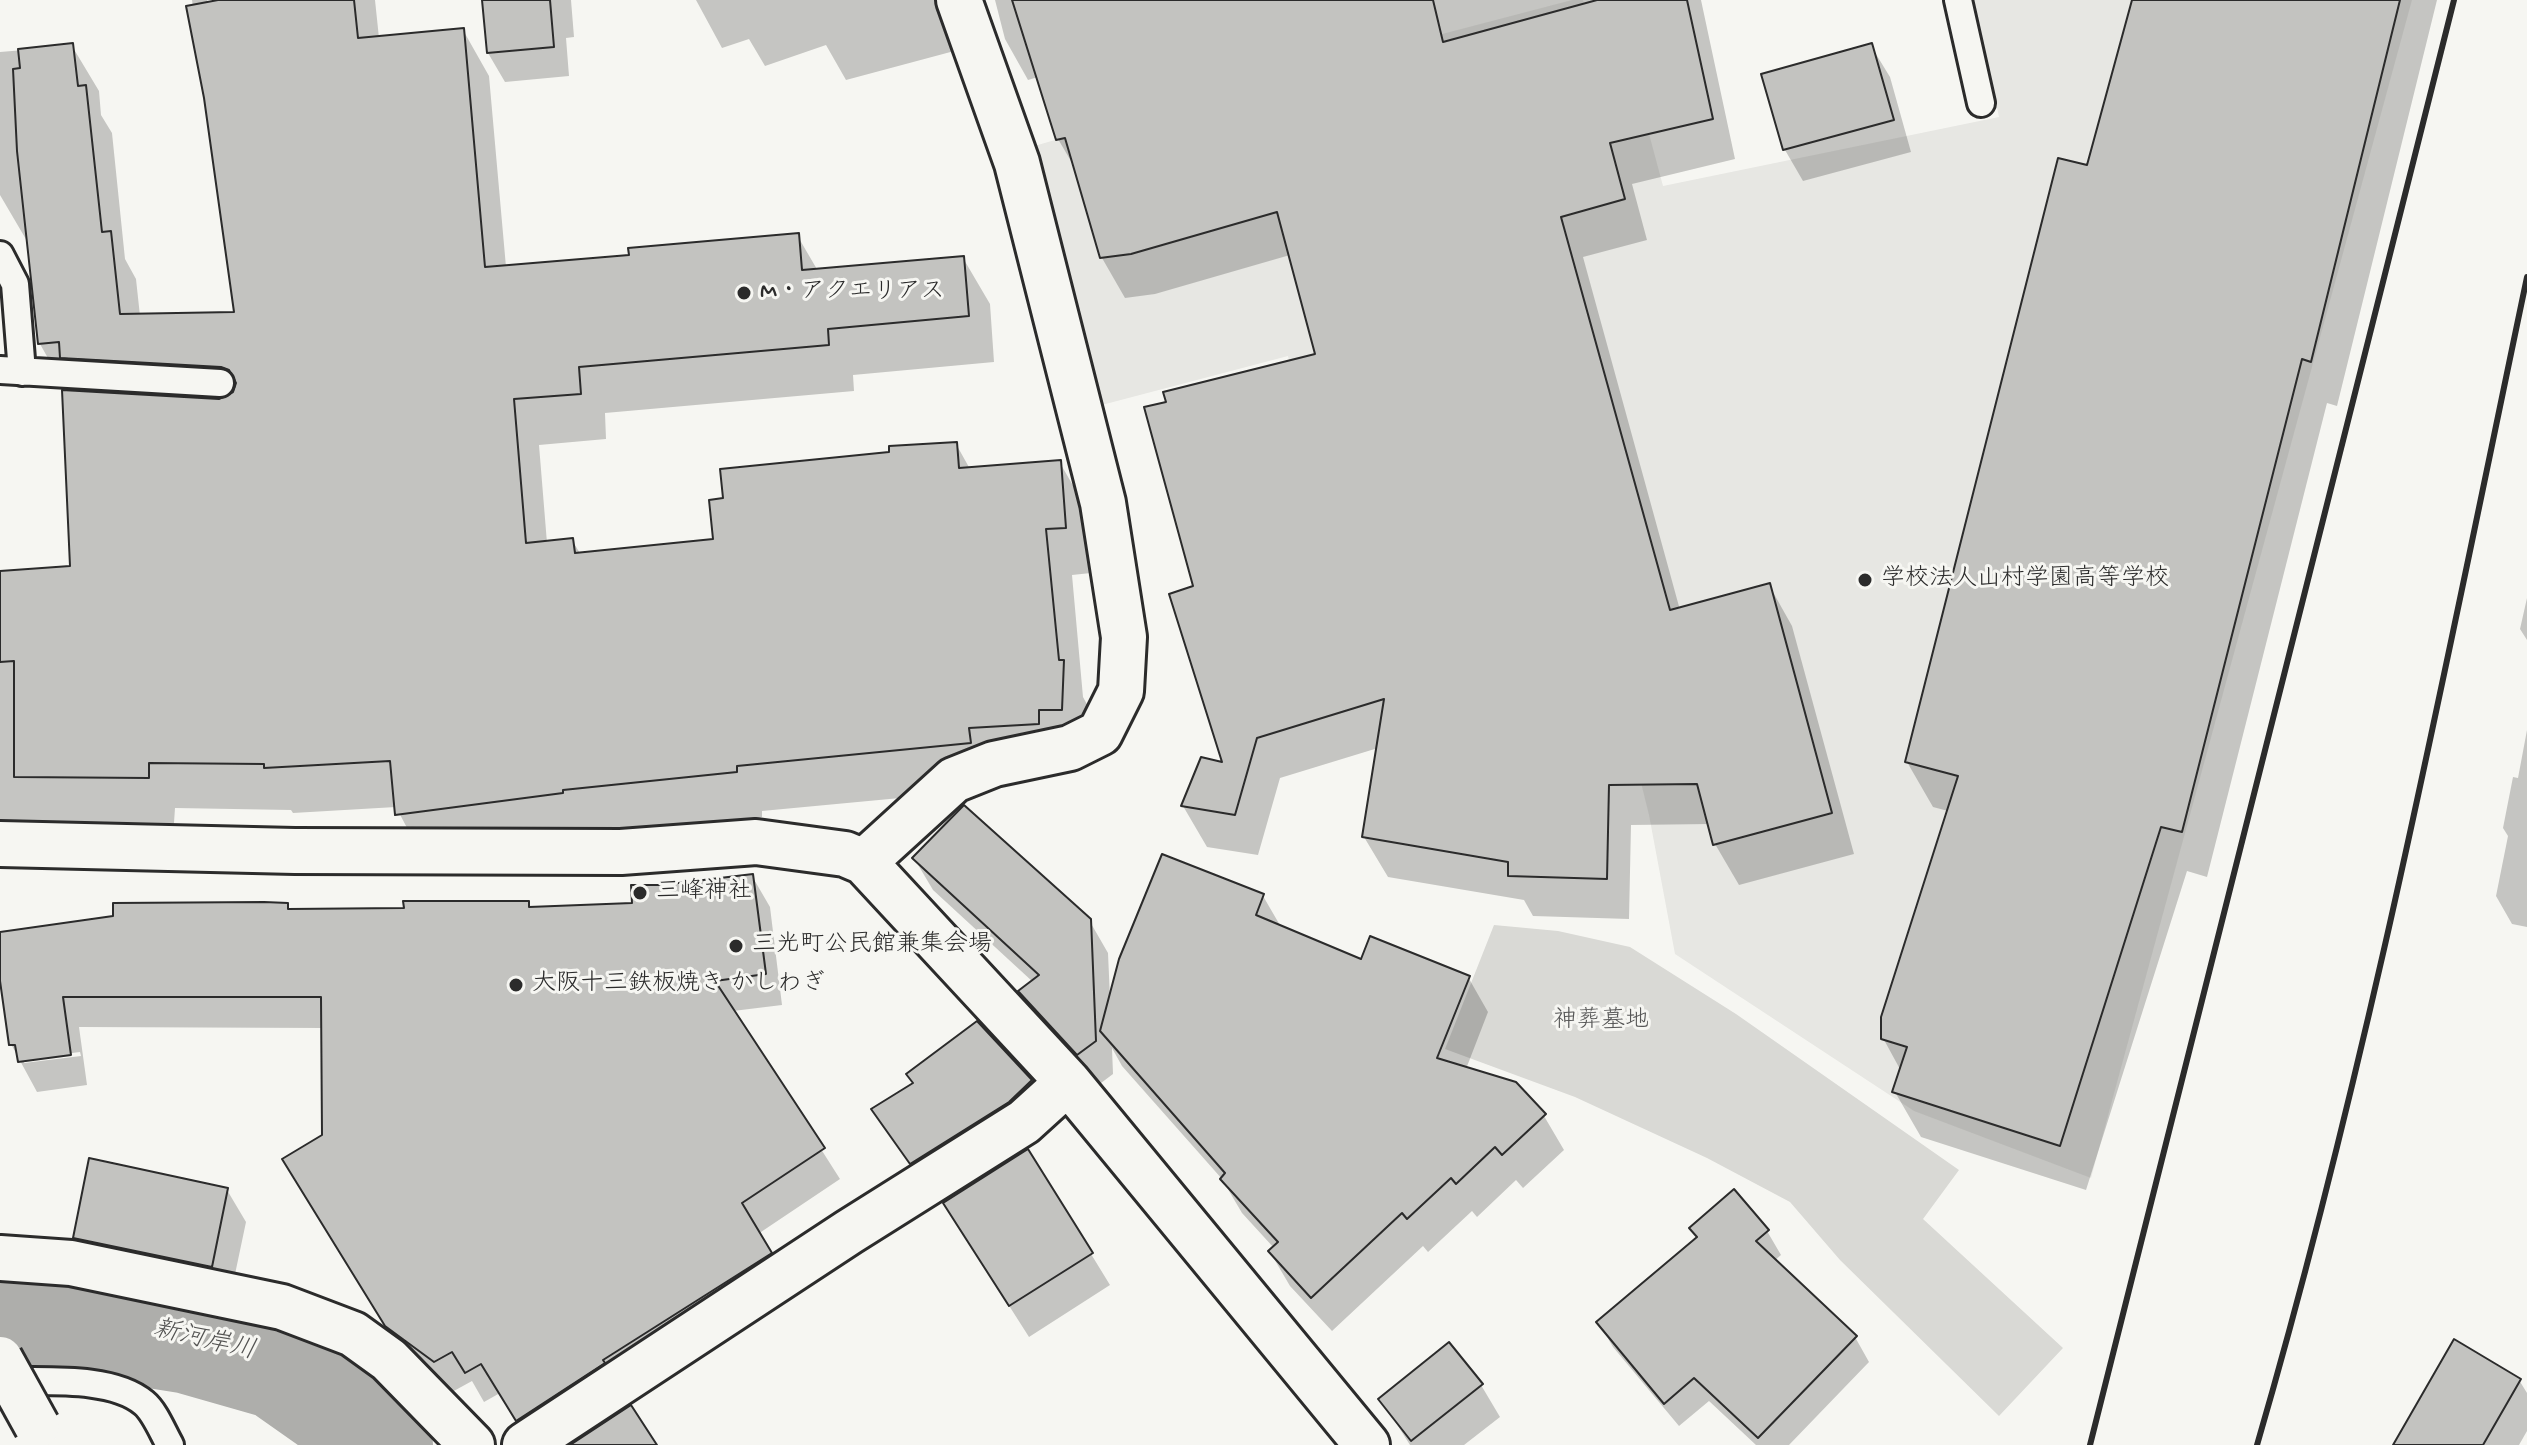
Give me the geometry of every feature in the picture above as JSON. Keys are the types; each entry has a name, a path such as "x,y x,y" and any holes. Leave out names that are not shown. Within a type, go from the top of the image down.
{"street":[{"path":"864,862 954,780 994,764 1070,748 1100,733 1121,691 1124,637 1103,503 1017,163 959,0"},
{"path":"0,844 295,851 621,852 756,842 845,854 864,862 1068,1082 1367,1445"},
{"path":"525,1445 849,1232 1024,1122 1068,1082"},
{"path":"0,1258 71,1263 282,1307 353,1334 389,1360 472,1445"},
{"path":"0,1359 37,1426"}],"lane":[{"path":"1958,0 1981,103"},
{"path":"0,255 15,284 11,371 220,383"},
{"path":"0,1381 86,1383 114,1389 144,1403 170,1445"}],"shaded area":[{"name":"学校法人山村学園高等学校","path":"1572,0 1583,0 1612,108 1640,100 1663,186 1999,117 1974,0 2412,0 2091,1178 1914,1111 1675,954 1649,815 1611,662 1346,596 1288,356 1098,406 1031,147 1209,95"}],"green space":[{"name":"神葬墓地","path":"1494,925 1558,931 1630,947 1736,1014 1959,1170 1923,1219 2063,1348 1999,1416 1840,1260 1790,1202 1707,1158 1575,1097 1445,1049"}],"building":[{"path":"218,0 354,0 358,38 464,28 485,267 629,255 628,248 799,233 802,270 964,256 969,316 828,329 829,345 579,367 581,394 514,399 526,543 573,538 575,553 713,539 709,500 723,498 720,469 889,452 889,446 957,442 959,468 1061,460 1066,528 1046,529 1059,660 1064,660 1062,710 1039,710 1039,724 969,728 971,743 737,766 737,772 563,790 563,793 395,815 390,761 264,768 264,764 149,763 149,778 14,777 14,661 0,662 0,571 70,566 62,390 219,399 233,392 236,383 229,370 221,367 60,358 59,342 38,344 17,151 13,69 20,68 18,49 73,43 78,86 86,85 102,232 111,231 120,314 234,312 204,98 186,6"},
{"path":"482,0 550,0 554,47 487,53"},
{"path":"1012,0 1433,0 1443,42 1597,0 1687,0 1713,119 1610,143 1625,199 1561,217 1670,610 1770,583 1832,813 1713,845 1697,784 1609,785 1607,879 1508,876 1508,862 1362,837 1384,699 1257,738 1235,815 1181,806 1201,757 1222,762 1169,594 1193,586 1144,407 1166,402 1163,392 1315,354 1277,212 1131,254 1100,258 1065,138 1056,140"},
{"path":"2132,0 2400,0 2311,362 2302,359 2182,832 2161,827 2060,1146 1892,1092 1907,1047 1881,1039 1881,1017 1958,776 1905,762 2058,158 2087,165"},
{"path":"1872,43 1894,120 1783,150 1761,74"},
{"path":"964,805 1091,919 1096,1041 1077,1055 1018,991 1039,975 912,858"},
{"path":"1162,854 1264,894 1256,915 1361,959 1370,936 1470,976 1437,1058 1516,1082 1546,1114 1502,1155 1495,1147 1456,1184 1451,1178 1407,1219 1402,1213 1311,1298 1268,1251 1278,1242 1220,1179 1225,1173 1100,1031 1119,959"},
{"path":"753,874 766,974 715,981 825,1148 742,1203 772,1253 603,1360 605,1363 516,1421 481,1364 465,1373 452,1352 434,1362 385,1326 282,1159 322,1135 321,997 63,997 71,1055 18,1062 15,1045 9,1045 0,981 0,932 113,916 113,903 264,902 288,903 288,909 404,908 403,901 529,901 529,907 632,903 631,885 662,885"},
{"path":"977,1021 1032,1080 1009,1102 910,1164 871,1109 913,1083 906,1074"},
{"path":"1028,1149 1093,1253 1009,1306 943,1203"},
{"path":"89,1158 228,1188 212,1267 73,1238"},
{"path":"1734,1189 1769,1230 1756,1241 1857,1336 1758,1438 1694,1378 1664,1404 1596,1322 1697,1237 1689,1228"},
{"path":"2454,1339 2521,1379 2483,1445 2393,1445"},
{"path":"1449,1342 1483,1384 1411,1441 1378,1399"},
{"path":"631,1405 657,1445 570,1445"}],"waterway":[{"name":"新河岸川","path":"0,1312 45,1312 190,1335 281,1361 345,1406 374,1445"}],"railway":[{"path":"2090,1445 2454,0"},
{"path":"2257,1445 2335,1155 2370,1010 2527,277"}],"place":[{"name":"M・アクエリアス","path":"744,293"},
{"name":"学校法人山村学園高等学校","path":"1865,580"},
{"name":"三峰神社","path":"640,893"},
{"name":"三光町公民館兼集会場","path":"736,946"},
{"name":"大阪十三鉄板焼き かしわぎ","path":"516,985"}]}
